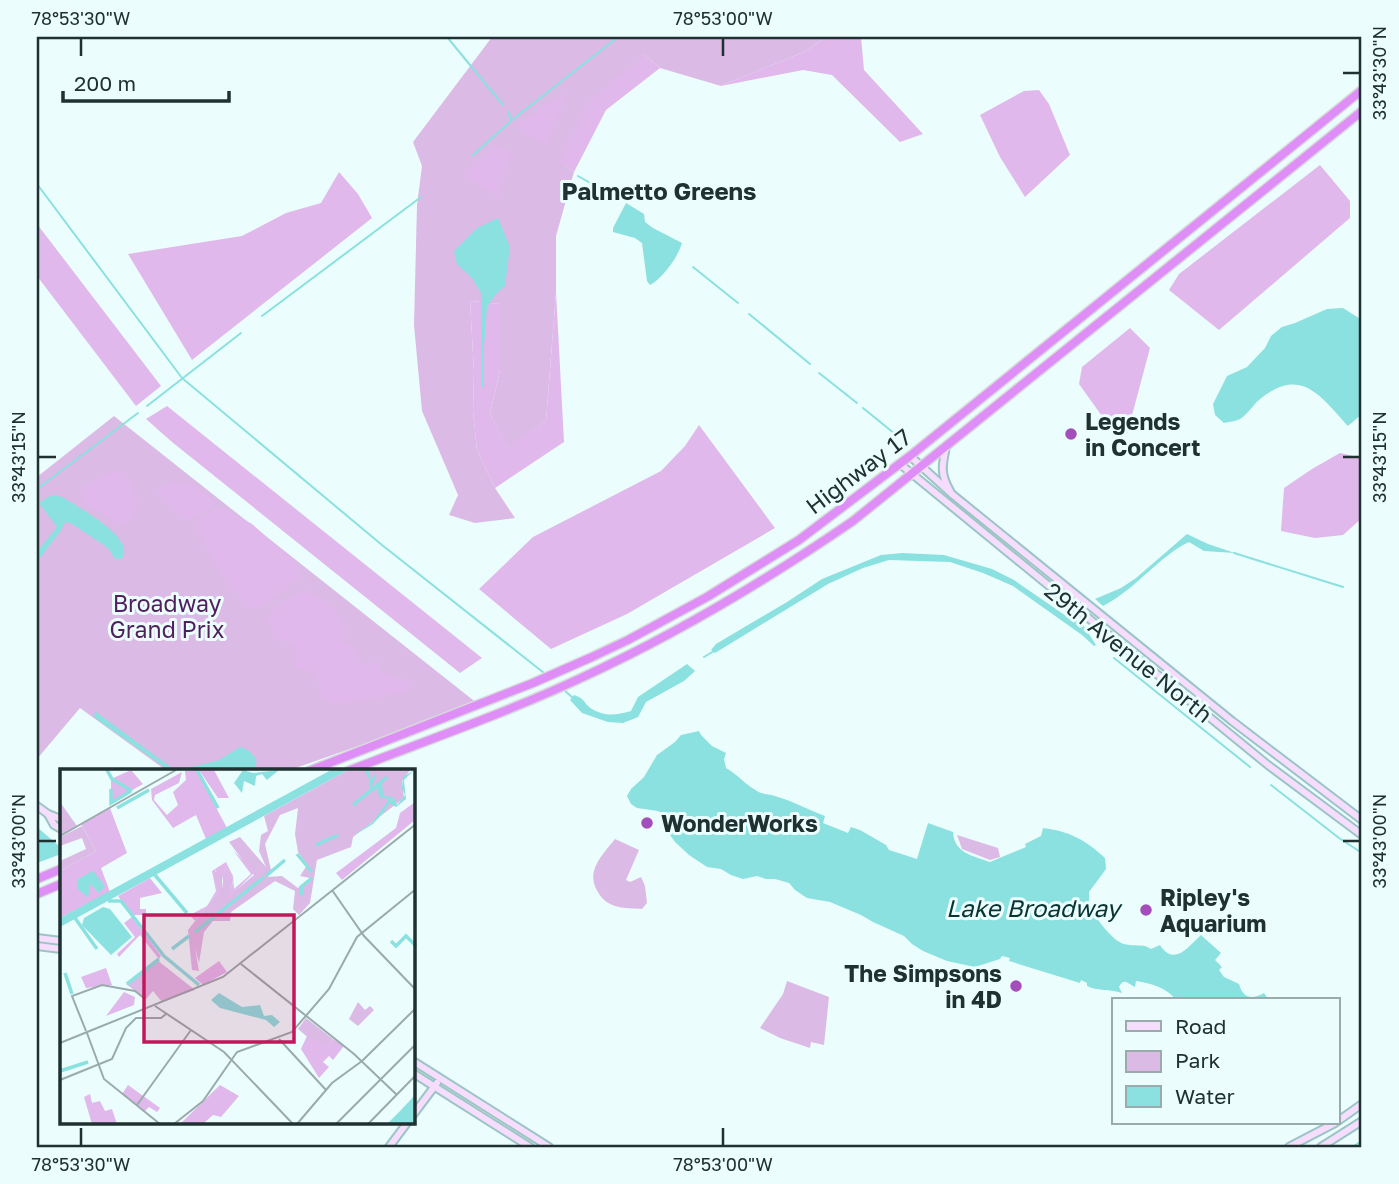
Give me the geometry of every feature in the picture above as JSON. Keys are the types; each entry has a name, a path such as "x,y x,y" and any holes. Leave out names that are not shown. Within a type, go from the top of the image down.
{"highway":[{"name":"Highway 17","path":"314,769 565,670 673,617 741,578 799,540 910,457 1362,90"},
{"name":"Highway 17","path":"353,769 578,680 663,638 766,579 853,520 912,474 1362,111"},
{"path":"37,879 59,869"},
{"path":"37,894 60,884"}],"main road":[{"path":"946,447 942,472 953,495"},
{"name":"29th Avenue North","path":"910,457 953,495 1233,721 1362,820"},
{"name":"29th Avenue North","path":"900,464 1268,765 1362,835"},
{"path":"37,806 60,819"},
{"path":"48,814 60,829"},
{"path":"37,939 60,941"},
{"path":"37,946 60,949"},
{"path":"415,1061 549,1147"},
{"path":"415,1074 530,1147"},
{"path":"415,1112 440,1079"},
{"path":"1340,1119 1362,1104"},
{"path":"1321,1147 1362,1121"},
{"path":"389,1147 406,1124"},
{"path":"1289,1147 1332,1124"}],"green space":[{"path":"492,37 825,37 806,51 721,86 660,68 645,55 560,162 574,172 556,236 556,292 546,421 508,449 490,414 500,370 500,304 470,301 473,411 477,450 495,488 515,518 475,523 449,515 458,495 422,411 414,325 417,205 422,166 413,142"},
{"name":"Broadway Grand Prix","path":"114,416 478,704 293,769 164,769 80,708 37,759 37,477"},
{"path":"957,835 998,848 1000,857 990,860 962,849"},
{"path":"615,839 639,850 626,880 630,882 641,877 647,903 642,909 611,905 595,887 595,867"},
{"path":"787,981 829,997 824,1045 811,1042 810,1048 760,1028 783,994"}],"shaded area":[{"path":"825,37 861,37 864,70 923,134 900,142 832,75 803,70 721,86 806,51"},
{"path":"645,55 660,68 606,110 574,172 559,162 588,103"},
{"path":"569,90 546,144 516,126"},
{"path":"1039,90 1049,104 1070,155 1025,197 1000,157 980,115 1024,91"},
{"path":"495,147 511,152 498,198 463,175"},
{"path":"1320,165 1350,201 1350,218 1219,330 1169,290 1179,274"},
{"path":"339,172 358,194 372,218 192,360 128,254 242,236 286,213 321,203"},
{"path":"37,224 161,386 136,406 37,276"},
{"path":"556,292 564,442 495,488 477,450 473,411 470,301 500,304 500,370 490,414 508,448 546,421"},
{"path":"1130,328 1150,348 1127,434 1112,430 1079,384 1082,367"},
{"path":"167,406 482,658 460,673 146,419"},
{"path":"699,425 775,528 627,614 551,649 479,589 533,537 661,471 685,446"},
{"path":"1340,453 1362,458 1362,518 1343,535 1315,538 1281,531 1284,488"},
{"path":"112,472 121,472 129,480 138,501 133,519 123,525 89,506 82,498 82,487"},
{"path":"173,482 196,487 215,502 202,514 185,520 155,490"},
{"path":"215,509 224,509 252,524 298,565 300,577 260,608 248,608 219,569 196,525"},
{"path":"307,590 336,612 347,632 344,641 355,649 362,665 371,666 379,662 380,669 411,683 412,687 388,696 355,702 322,700 316,677 309,670 296,667 295,648 276,639 272,633 273,626 266,620 284,601"}],"water":[{"path":"626,203 644,214 645,222 653,228 682,243 669,267 650,285 647,281 642,243 635,238 613,232"},
{"path":"498,218 510,247 505,286 487,307 482,387 481,293 472,278 457,264 454,251 477,228"},
{"path":"1343,308 1362,320 1362,414 1348,426 1319,395 1298,385 1287,385 1274,390 1238,420 1224,423 1215,415 1213,404 1227,376 1247,367 1265,348 1271,336 1282,327 1327,309"},
{"path":"51,495 64,498 115,534 124,551 121,559 115,559 108,548 65,522 37,562 37,552 57,527 39,503"},
{"path":"1187,534 1235,553 1204,551 1189,542 1167,556 1115,599 1103,606 1095,599 1136,578"},
{"path":"881,555 944,555 992,569 1014,580 1069,618 1082,623 1096,645 1013,586 983,573 950,562 889,560 828,584 715,653 711,650 716,644 822,579"},
{"path":"687,664 695,671 684,681 646,702 638,717 623,723 608,722 582,713 570,700 574,695 597,712 607,714 631,711 638,697"},
{"path":"96,712 172,768 188,768 219,760 240,747 254,756 255,767 167,769 95,718"},
{"name":"Lake Broadway","path":"699,731 712,746 726,753 726,768 757,791 825,816 823,823 848,833 851,827 860,830 886,845 889,850 917,859 928,823 953,832 961,849 990,862 1026,847 1025,844 1041,836 1043,828 1077,837 1105,858 1106,869 1089,892 1089,903 1114,938 1124,944 1151,949 1160,945 1165,951 1176,955 1201,935 1221,953 1215,960 1222,967 1219,970 1224,977 1239,984 1245,995 1255,997 1264,993 1268,998 1174,998 1158,987 1136,981 1135,987 1123,982 1119,987 1122,993 1095,989 1081,980 1080,983 1009,961 1010,958 1002,956 975,967 947,961 923,951 904,936 861,915 830,902 807,898 789,883 757,876 743,879 721,869 707,867 675,842 663,815 658,811 637,808 627,796 644,777 657,755 681,735"},
{"path":"37,827 59,846 60,854 37,863"}],"waterway":[{"path":"447,37 503,105"},
{"path":"473,155 512,120 618,37"},
{"path":"508,112 511,119"},
{"path":"578,176 611,195"},
{"path":"37,184 182,378 382,545 544,673"},
{"path":"262,316 421,197"},
{"path":"693,267 738,303"},
{"path":"749,314 810,364"},
{"path":"147,406 241,333"},
{"path":"819,373 857,403"},
{"path":"863,408 895,434"},
{"path":"37,489 138,413"},
{"path":"1234,553 1343,587"},
{"path":"704,657 714,651"},
{"path":"1114,658 1250,767"},
{"path":"564,690 573,698"},
{"path":"1271,785 1362,853"},
{"path":"1352,1147 1362,1141"}],"place":[{"name":"Legends in Concert","path":"1071,434"},
{"name":"WonderWorks","path":"647,823"},
{"name":"Ripley's Aquarium","path":"1146,910"},
{"name":"The Simpsons in 4D","path":"1016,986"}],"district":[{"name":"Palmetto Greens","path":"659,190"}]}
